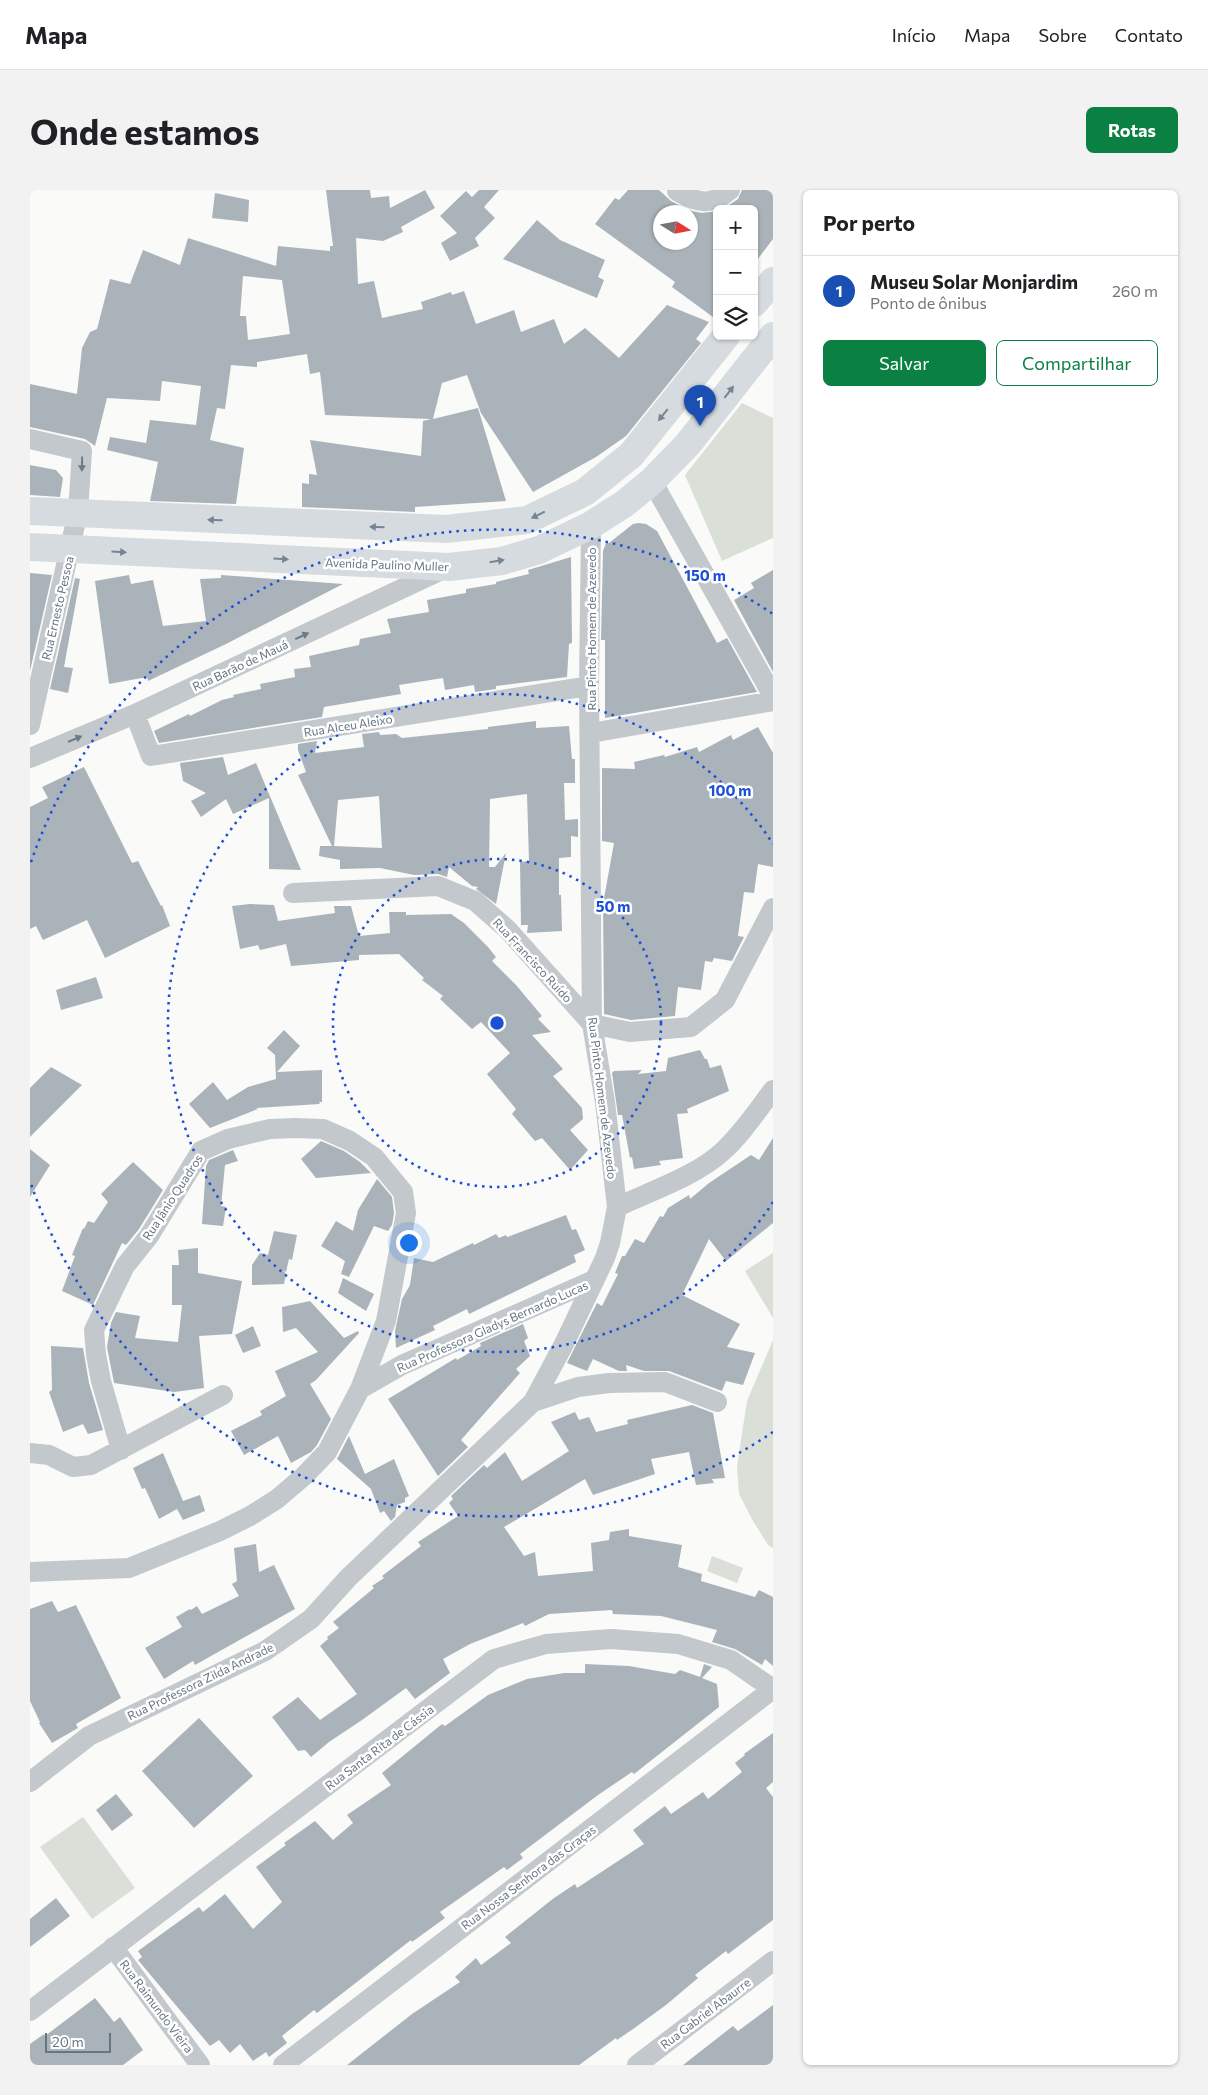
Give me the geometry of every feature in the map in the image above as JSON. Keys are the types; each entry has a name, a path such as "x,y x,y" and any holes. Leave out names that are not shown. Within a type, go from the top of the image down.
{"main road":[{"path":"758,298 773,281"},
{"name":"Avenida Paulino Muller","path":"30,547 449,567 502,561 530,553 592,525 624,504 652,481 688,444 773,336"},
{"path":"30,510 446,529 527,520 585,492 631,455 723,340"}],"street":[{"path":"678,191 694,201 701,202 730,190"},
{"name":"Rua Ernesto Pessoa","path":"30,439 82,451 78,512 30,725"},
{"path":"652,481 773,696"},
{"name":"Rua Pinto Homem de Azevedo","path":"592,525 589,686 591,733 592,1024 605,1102 617,1207 610,1243 594,1280"},
{"name":"Rua Barão de Mauá","path":"30,758 135,714 449,567"},
{"name":"Rua Alceu Aleixo","path":"135,714 151,756 589,686"},
{"path":"591,733 773,701"},
{"name":"Rua Francisco Ruído","path":"293,893 438,886 475,901 507,928 592,1024"},
{"path":"592,1024 630,1032 691,1027 725,1000 773,908"},
{"path":"617,1207 694,1172 721,1153 747,1125 773,1090"},
{"name":"Rua Jânio Quadros","path":"121,1450 101,1381 94,1330 124,1266 149,1236 201,1151 228,1139 270,1129 323,1129 350,1142 374,1157 403,1192 406,1213 386,1321 360,1389"},
{"name":"Rua Professora Gladys Bernardo Lucas","path":"360,1389 402,1365 594,1280"},
{"name":"Rua Professora Gladys Bernardo Lucas","path":"533,1402 564,1344 594,1280"},
{"path":"533,1402 578,1387 601,1384 665,1382 717,1402"},
{"path":"30,1572 129,1568 220,1531 250,1516 277,1500 327,1452 360,1389"},
{"path":"30,1454 49,1455 73,1467 91,1465 224,1395"},
{"name":"Rua Professora Zilda Andrade","path":"30,1782 89,1736 265,1651 311,1619 348,1578 533,1402"},
{"name":"Rua Santa Rita de Cássia","path":"30,2011 494,1659 546,1644 611,1639 678,1644 732,1660 773,1689"},
{"name":"Rua Nossa Senhora das Graças","path":"282,2065 773,1689"},
{"name":"Rua Raimundo Vieira","path":"113,1948 200,2065"},
{"name":"Rua Gabriel Abaurre","path":"637,2065 773,1961"}],"shaded area":[{"path":"742,403 773,418 773,538 722,561 685,475"},
{"path":"773,1253 773,1318 745,1271"},
{"path":"773,1340 773,1548 768,1545 739,1494 737,1466 747,1401"},
{"path":"712,1556 743,1568 737,1583 707,1571"},
{"path":"83,1817 135,1888 92,1919 40,1847"}],"building":[{"path":"326,190 370,190 371,198 389,196 390,208 425,190 435,208 401,227 403,232 383,241 356,238 358,284 374,281 382,318 423,309 421,302 451,292 452,295 464,291 476,324 514,310 521,332 554,319 564,344 585,328 619,358 667,305 709,322 696,339 701,343 626,436 596,457 533,492 481,413 467,375 442,383 433,419 478,408 506,501 415,507 415,512 302,507 302,483 309,484 309,474 317,475 310,440 421,456 423,421 431,419 325,415 320,372 310,374 307,354 257,362 257,367 231,365 225,409 217,408 210,440 244,448 236,504 150,501 158,462 107,450 110,437 146,443 150,420 196,425 201,386 162,381 160,401 107,398 95,446 85,439 30,427 30,384 77,394 82,348 90,332 97,329 110,279 130,284 143,250 180,265 188,238 276,266 278,246 330,251 330,246 333,246","holes":["243,276 282,280 290,334 248,340 246,316 240,316"]},
{"path":"479,190 499,190 484,207 495,218 475,238 479,246 450,261 441,243 457,233 440,216 466,191 472,197"},
{"path":"628,190 659,190 678,205 653,205 653,250 698,250 698,212 713,212 713,317 672,287 675,282 595,224 615,198 619,200"},
{"path":"742,190 773,190 773,239 758,259 758,205 729,205 738,199"},
{"path":"215,193 249,200 248,222 212,218"},
{"path":"537,220 560,240 605,260 598,277 604,280 597,298 503,259"},
{"path":"30,465 56,470 63,478 60,497 30,495"},
{"path":"633,524 646,524 657,531 717,643 727,638 757,692 605,718 605,640 601,640 603,551 606,543 609,543"},
{"path":"571,557 572,643 569,644 567,677 496,686 496,689 475,692 474,685 445,690 443,678 399,685 401,694 324,707 322,717 159,743 154,731 189,714 190,716 222,700 234,697 233,695 261,689 260,684 295,677 294,669 311,667 309,656 359,645 360,639 391,633 387,619 429,612 427,600 466,593 466,589 496,584 496,582 529,574 528,570"},
{"path":"773,570 773,672 734,600 754,588 751,583"},
{"path":"30,573 52,575 30,671"},
{"path":"129,575 131,584 153,580 163,626 206,621 200,579 221,578 221,575 343,584 226,644 148,681 147,677 109,684 95,581"},
{"path":"75,578 80,579 64,667 73,668 68,693 50,689"},
{"path":"536,721 536,728 569,726 572,759 575,759 575,783 564,783 565,820 578,819 578,837 571,836 571,857 559,858 559,895 561,895 562,931 527,933 528,925 521,925 520,862 529,861 527,794 490,799 489,867 495,867 506,853 496,904 476,889 478,887 472,886 449,867 447,877 438,874 414,875 380,868 340,869 340,860 319,856 320,846 332,846 298,775 306,772 298,750 298,744 317,741 315,753 364,747 362,734 379,732 380,735 396,734 402,738 488,729 488,727","holes":["379,796 382,848 334,846 338,800"]},
{"path":"758,727 773,753 773,867 758,864 754,893 744,892 738,936 744,937 732,961 714,958 712,962 705,961 701,990 678,987 675,1016 631,1020 604,1014 603,904 614,843 602,841 602,768 635,769 634,762 664,755 665,757 697,747 699,752 731,735 733,740"},
{"path":"223,757 228,775 256,763 301,870 269,869 269,798 233,814 226,799 201,817 191,801 206,793 183,781 180,763"},
{"path":"84,767 132,863 138,861 162,905 170,926 105,958 87,920 43,940 36,926 30,929 30,807 48,798 42,787"},
{"path":"250,904 274,905 278,921 335,913 334,906 351,906 359,936 390,933 389,912 406,912 406,915 451,914 464,923 496,957 492,961 516,985 542,1016 538,1019 551,1032 532,1035 563,1069 553,1076 582,1108 583,1119 570,1130 588,1150 570,1170 542,1138 535,1141 512,1114 516,1109 487,1074 510,1053 481,1022 472,1029 440,999 443,996 422,980 424,978 399,954 359,955 359,960 291,966 286,944 260,950 258,945 240,949 232,906"},
{"path":"96,977 103,998 61,1010 56,990"},
{"path":"284,1030 300,1046 277,1072 322,1070 322,1102 319,1102 320,1104 256,1108 258,1109 210,1128 189,1104 213,1082 227,1100 248,1087 276,1079 275,1055 267,1048"},
{"path":"700,1050 705,1059 707,1059 710,1068 721,1065 729,1091 687,1109 688,1113 677,1114 683,1158 659,1161 661,1165 634,1169 632,1157 630,1158 622,1115 618,1115 612,1073 614,1071 642,1070 638,1074 666,1071 668,1058"},
{"path":"51,1067 82,1085 30,1137 30,1088"},
{"path":"773,1138 773,1223 726,1261 709,1239 682,1295 740,1324 727,1347 755,1353 743,1385 726,1381 722,1391 669,1371 644,1371 626,1365 627,1371 619,1371 593,1359 587,1371 567,1363 597,1303 602,1306 618,1274 615,1273 622,1256 625,1256 635,1239 644,1243 660,1216 663,1217 668,1208 689,1195 690,1199 709,1183 751,1155 759,1160"},
{"path":"321,1141 344,1151 360,1162 371,1173 316,1178 301,1159"},
{"path":"30,1149 50,1165 30,1197"},
{"path":"233,1150 238,1161 225,1165 221,1206 226,1207 223,1226 202,1224 206,1166 209,1160"},
{"path":"133,1162 163,1190 139,1229 126,1245 122,1243 93,1305 62,1291 75,1256 72,1255 83,1228 88,1221 94,1223 108,1202 101,1194"},
{"path":"377,1179 392,1197 394,1213 392,1225 388,1231 374,1226 349,1277 341,1274 345,1261 321,1246 336,1221 353,1231 358,1210"},
{"path":"566,1215 572,1230 576,1229 585,1250 574,1255 576,1262 469,1314 467,1309 433,1326 435,1330 396,1348 395,1331 402,1299 410,1285 414,1258 433,1262 496,1234 499,1238 506,1235 507,1237"},
{"path":"274,1231 297,1235 292,1260 289,1259 286,1272 283,1270 286,1274 284,1284 252,1285 252,1265 260,1253 268,1255"},
{"path":"198,1248 198,1273 242,1281 232,1334 199,1336 204,1388 174,1392 114,1383 107,1347 111,1323 116,1312 140,1316 135,1338 178,1342 182,1305 172,1305 172,1265 179,1265 178,1250"},
{"path":"343,1278 374,1294 366,1311 338,1293"},
{"path":"310,1301 344,1338 358,1331 359,1333 316,1380 310,1384 331,1419 317,1445 311,1452 291,1463 278,1436 244,1455 231,1431 262,1415 260,1411 286,1396 275,1371 318,1352 296,1328 283,1332 282,1307"},
{"path":"523,1324 528,1338 524,1341 530,1356 516,1369 520,1373 461,1440 468,1447 438,1476 388,1399 456,1358 457,1360 481,1346 480,1343"},
{"path":"253,1326 261,1346 243,1353 235,1335"},
{"path":"51,1346 83,1348 89,1383 103,1430 88,1434 83,1424 63,1432 49,1392 52,1390"},
{"path":"692,1405 713,1413 725,1478 712,1479 714,1483 696,1485 689,1452 651,1459 655,1474 593,1495 585,1479 504,1527 524,1556 535,1552 538,1576 593,1571 591,1543 609,1540 610,1532 629,1529 629,1536 682,1545 678,1567 702,1574 701,1581 755,1597 759,1590 773,1597 773,1666 765,1659 762,1665 735,1649 712,1642 717,1630 661,1616 613,1614 612,1610 549,1614 525,1626 523,1623 470,1644 443,1659 450,1673 415,1699 406,1688 329,1742 311,1757 305,1750 298,1751 272,1717 298,1697 320,1720 357,1694 320,1646 328,1639 327,1637 339,1628 333,1622 374,1588 372,1586 384,1578 382,1576 421,1546 418,1542 458,1516 449,1503 453,1499 451,1496 484,1465 487,1468 505,1452 522,1481 569,1451 551,1422 575,1412 579,1420 589,1417 596,1432 628,1424 627,1420"},
{"path":"349,1436 365,1474 394,1459 409,1496 405,1498 405,1502 397,1505 395,1517 391,1521 384,1511 380,1513 371,1489 337,1459"},
{"path":"163,1453 183,1501 200,1495 205,1511 183,1520 177,1509 159,1519 145,1488 142,1489 133,1468"},
{"path":"256,1544 259,1572 274,1565 295,1609 195,1665 193,1661 164,1679 145,1648 182,1627 176,1617 190,1609 197,1606 202,1614 239,1596 232,1584 237,1581 234,1548"},
{"path":"52,1601 58,1612 76,1605 121,1698 76,1724 78,1728 52,1743 39,1723 30,1701 30,1609"},
{"path":"585,1664 629,1666 675,1674 680,1670 700,1677 704,1664 712,1667 702,1678 717,1684 719,1707 634,1774 632,1772 598,1795 520,1854 523,1858 507,1870 504,1867 440,1912 445,1918 412,1942 411,1940 317,2013 314,2010 282,2036 287,2043 269,2057 266,2052 253,2061 240,2044 230,2053 219,2040 210,2046 138,1960 142,1957 138,1951 199,1907 203,1912 225,1894 253,1929 282,1902 256,1867 286,1845 284,1843 315,1821 333,1840 353,1823 347,1815 391,1785 382,1773 442,1724 445,1726 488,1695 527,1679 564,1673 585,1673"},
{"path":"199,1718 253,1776 194,1828 142,1771"},
{"path":"773,1733 773,1782 766,1788 773,1797 773,1920 728,1954 726,1951 695,1975 698,1978 666,2005 579,2065 347,2065 412,2014 460,1982 455,1977 476,1958 481,1965 511,1943 505,1937 554,1898 575,1884 577,1888 644,1844 633,1830 665,1806 671,1814 703,1792 708,1799 742,1772 735,1763"},
{"path":"116,1794 133,1815 112,1831 96,1810"},
{"path":"56,1898 70,1916 30,1947 30,1919"},
{"path":"95,1998 114,2022 120,2017 143,2050 123,2065 30,2065 30,2044 44,2034 45,2036"},
{"path":"773,2005 773,2065 683,2065 733,2026 738,2031"}],"place":[{"name":"Museu Solar Monjardim","path":"700,426"}]}
